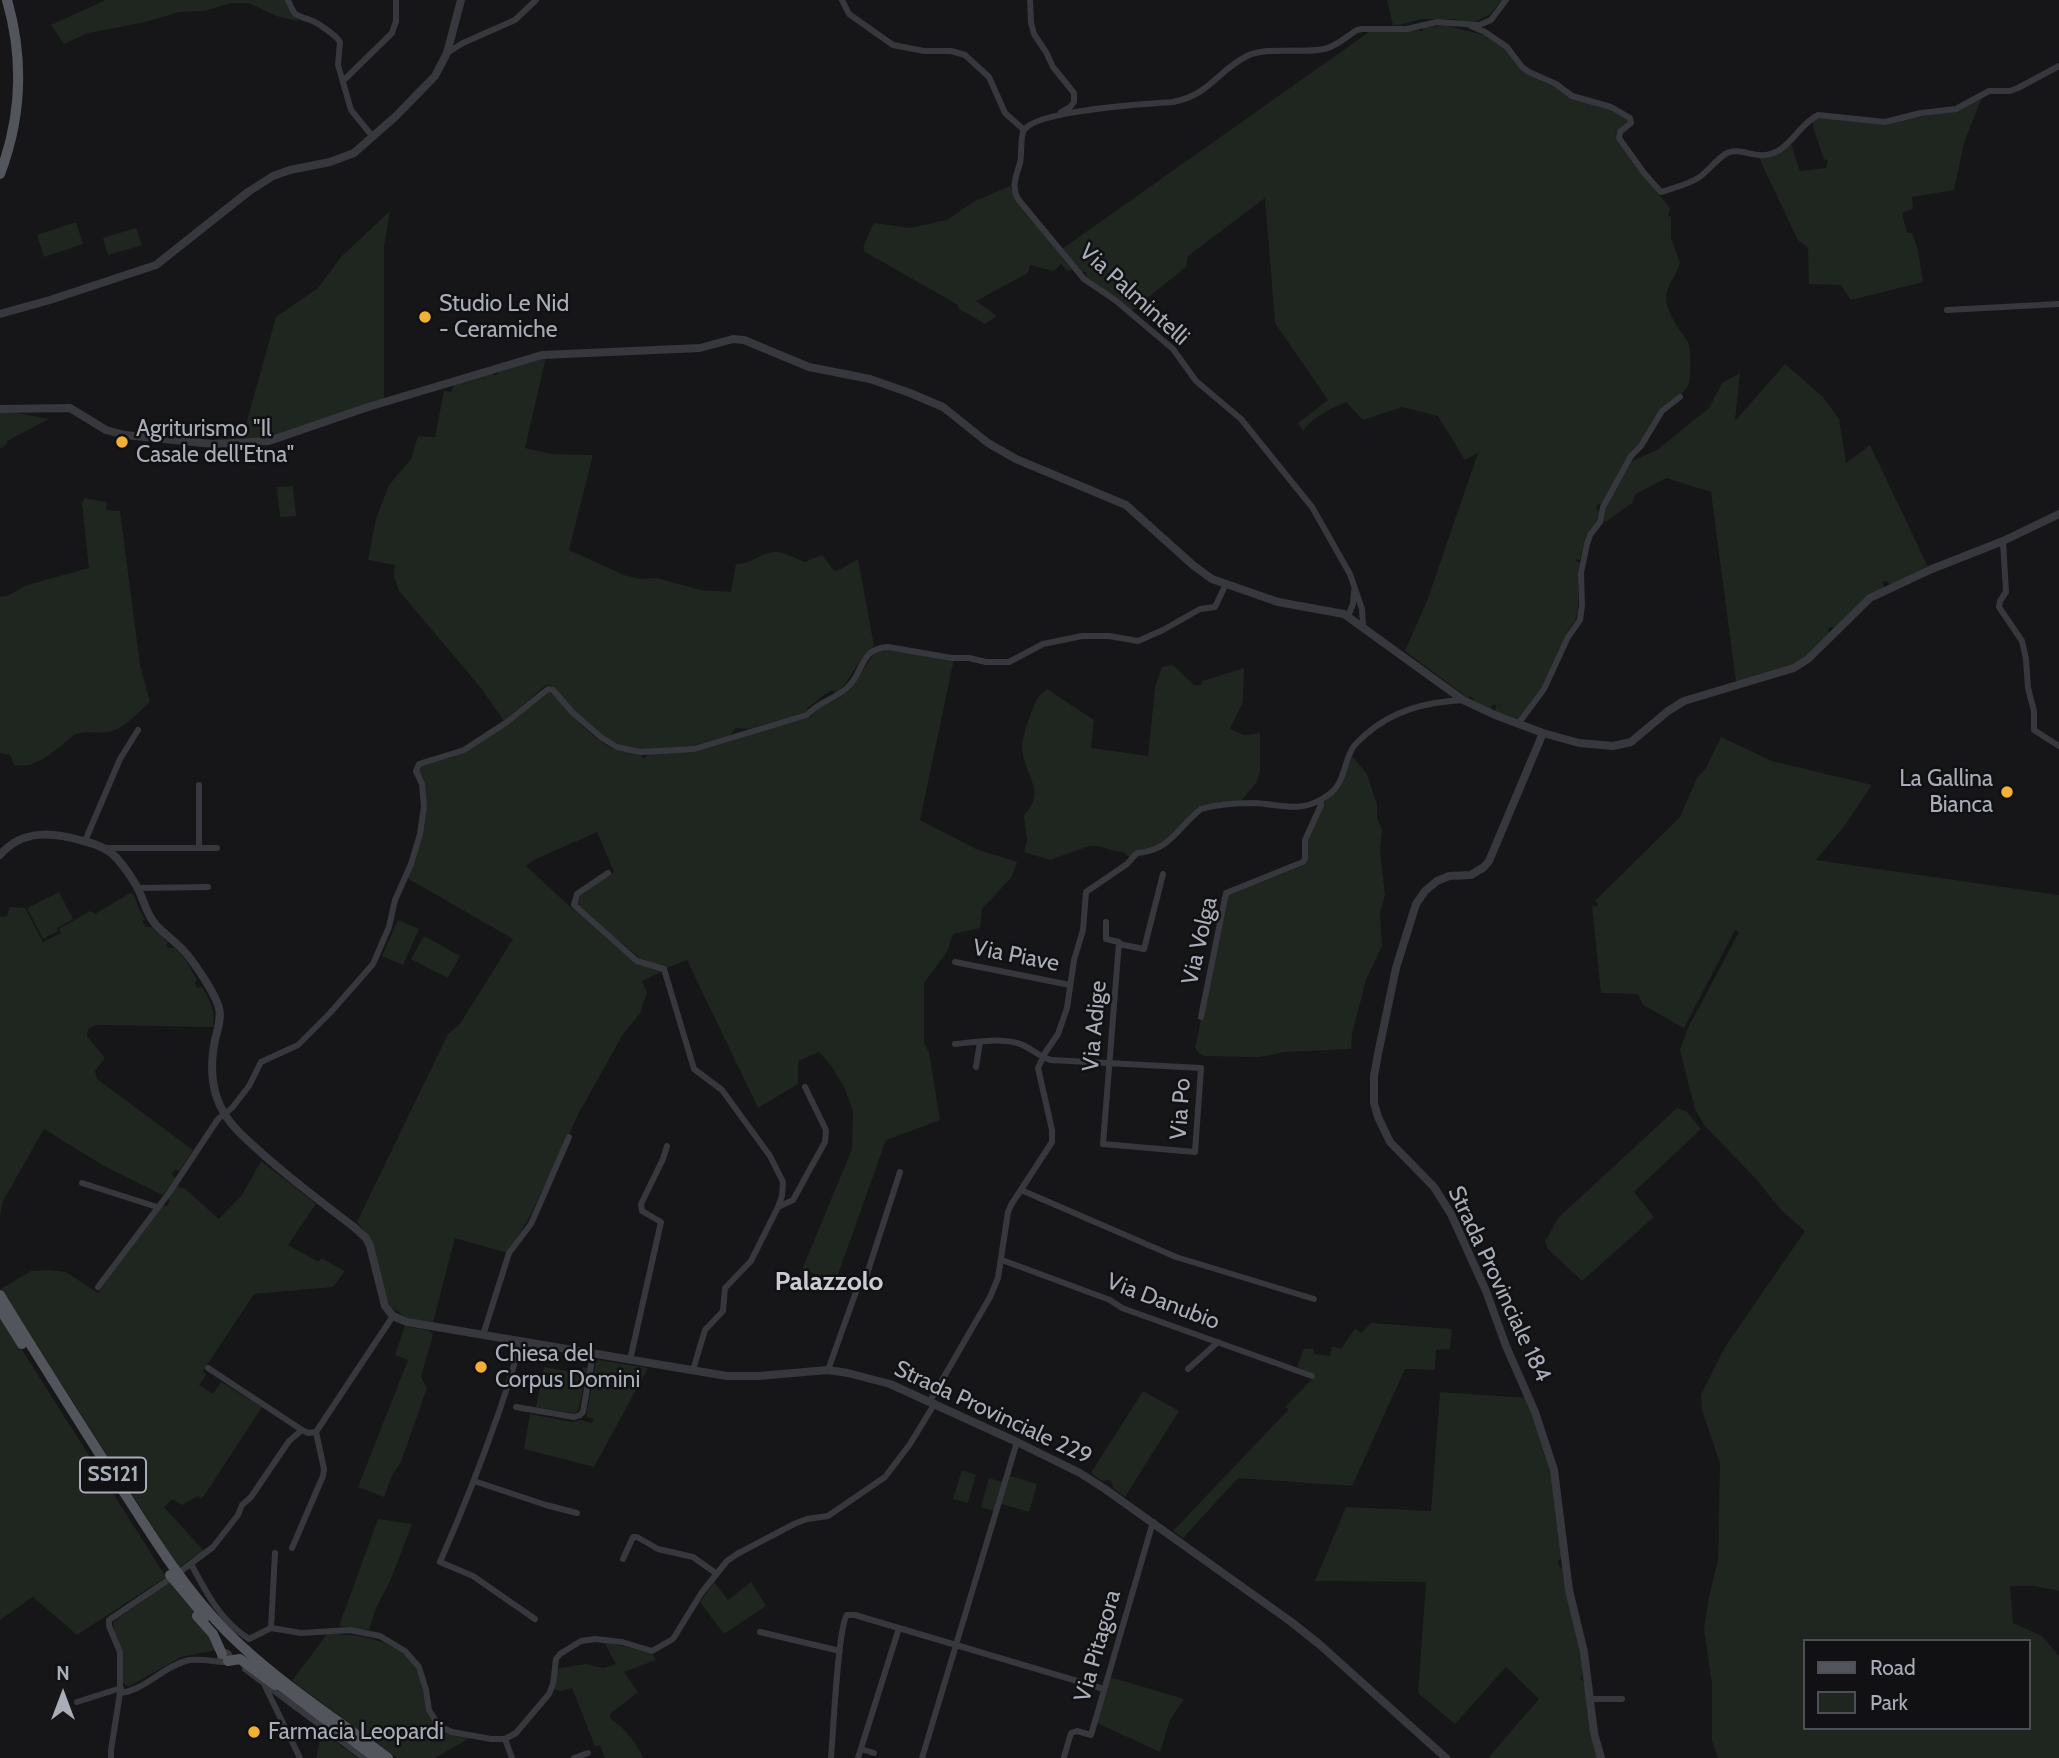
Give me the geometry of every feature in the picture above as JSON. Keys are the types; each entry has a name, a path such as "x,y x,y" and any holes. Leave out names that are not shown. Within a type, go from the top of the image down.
{"main road":[{"path":"0,174 13,134 19,94 16,32 7,0"},
{"name":"SS121","path":"0,1295 173,1567 204,1607 231,1655 291,1686 388,1758"},
{"name":"SS121","path":"0,1309 142,1532 231,1655 287,1691 376,1758"}],"street":[{"path":"288,0 300,18 313,21 340,42 338,65 351,110 373,137"},
{"path":"343,80 392,33 396,22 396,0"},
{"path":"0,314 156,265 248,192 273,176 346,157 373,137 426,86 442,66 461,0"},
{"path":"447,53 514,20 536,0"},
{"path":"842,0 849,14 893,46 924,51 951,51 965,55 989,77 1005,113 1024,130 1070,107 1073,102 1073,93 1053,67 1034,34 1030,0"},
{"path":"1052,116 1186,100 1200,93 1246,57 1266,52 1326,49 1357,30 1407,29 1437,22 1471,26 1485,24 1506,0"},
{"path":"1471,26 1507,47 1529,72 1559,86 1572,96 1611,107 1630,118 1630,123 1620,132 1619,138 1661,192 1697,179 1728,153 1759,156 1781,149 1809,120 1818,116 1885,122 1955,109 1990,91 2010,91 2018,88 2059,66"},
{"name":"Via Palmintelli","path":"1024,130 1014,186 1018,199 1084,279 1115,300 1172,349 1202,388 1241,419 1312,507 1350,574 1362,609 1363,626"},
{"path":"1947,310 2059,304"},
{"path":"0,409 69,408 118,434 213,444 276,440 368,407 546,354 700,348 738,339 757,344 784,358 818,370 870,379 943,407 988,443 1026,464 1126,505 1205,575 1278,602 1329,610 1348,616 1477,708 1543,733 1602,746 1632,742 1684,701 1802,664 1864,603 1877,594 2003,541 2059,514"},
{"path":"1518,724 1544,690 1568,638 1580,620 1581,573 1587,544 1600,522 1603,507 1631,456 1641,446 1662,411 1681,397"},
{"path":"2003,541 2006,592 2000,601 2000,607 2022,641 2034,711 2034,730 2059,746"},
{"path":"98,1287 218,1119 232,1108 249,1086 261,1062 299,1045 368,971 389,927 395,900 411,864 420,834 424,806 417,766 464,750 507,722 545,690 554,690 583,723 617,747 645,752 694,748 807,715 813,708 849,687 874,649 888,647 997,663 1009,662 1043,644 1082,636 1109,636 1139,641 1163,631 1200,609 1215,607 1226,584"},
{"path":"1348,616 1353,604 1354,586"},
{"path":"77,1702 120,1691 130,1692 191,1660 231,1655 271,1628 301,1633 350,1630 380,1636 405,1651 419,1667 429,1710 439,1726 452,1732 505,1739 516,1733 545,1701 553,1684 555,1660 560,1654 589,1639 622,1642 649,1651 658,1650 673,1640 702,1591 727,1561 748,1547 794,1524 828,1516 885,1477 910,1444 990,1297 998,1278 1009,1212 1052,1142 1052,1130 1038,1068 1062,1025 1067,1008 1074,960 1083,930 1087,904 1085,895 1127,864 1133,855 1150,852 1172,839 1201,808 1253,803 1306,807 1335,791 1355,745 1385,719 1435,701 1464,700"},
{"path":"85,841 120,759 138,730"},
{"name":"Strada Provinciale 184","path":"1543,733 1489,861 1471,874 1449,876 1437,881 1425,891 1416,904 1396,968 1375,1067 1374,1094 1378,1117 1390,1142 1434,1187 1451,1214 1535,1412 1554,1470 1569,1590 1584,1652 1594,1732 1601,1758"},
{"path":"199,848 200,785"},
{"name":"Via Volga","path":"1201,1017 1226,893 1303,862 1305,840 1321,800"},
{"path":"0,855 11,844 32,835 54,834 104,848 117,858 137,888 155,925 185,951 219,1006 220,1017 212,1069 215,1094 224,1113 246,1139 354,1227 366,1238 370,1247 382,1297 393,1316 316,1432 323,1476 292,1548"},
{"path":"104,848 217,848"},
{"path":"608,873 577,894 574,905 633,957 664,969 694,1069 722,1090 770,1156 783,1182 779,1207 751,1261 725,1288 723,1311 705,1330 692,1370"},
{"path":"1106,922 1106,939 1144,949 1163,874"},
{"path":"137,888 208,887"},
{"name":"Via Adige","path":"1119,944 1103,1144 1195,1152"},
{"name":"Via Piave","path":"955,961 1070,985"},
{"path":"976,1067 980,1042"},
{"path":"955,1044 1017,1043 1028,1047 1042,1058 1109,1063"},
{"name":"Via Po","path":"1109,1063 1201,1068 1195,1152"},
{"path":"779,1207 793,1199 826,1137 805,1087"},
{"path":"483,1335 509,1253 531,1224 569,1137"},
{"path":"667,1146 640,1208 670,1226"},
{"path":"828,1370 857,1289 867,1274 900,1172"},
{"path":"82,1183 157,1208"},
{"path":"1021,1190 1176,1257 1314,1299"},
{"path":"630,1360 661,1222"},
{"name":"Via Danubio","path":"1002,1260 1110,1300 1122,1308 1312,1376"},
{"name":"Strada Provinciale 229","path":"393,1316 403,1321 483,1335 742,1377 828,1370 848,1373 890,1384 933,1402 1093,1481 1153,1522 1319,1644 1446,1758"},
{"path":"519,1341 516,1359 474,1481 440,1562 474,1576 535,1619"},
{"path":"1188,1368 1218,1342"},
{"path":"516,1408 574,1417 580,1415 583,1412 593,1354"},
{"path":"208,1368 302,1430 308,1433 316,1432"},
{"path":"181,1572 213,1547 289,1441 302,1430"},
{"path":"922,1758 1017,1442"},
{"path":"474,1481 577,1513"},
{"name":"Via Pitagora","path":"1064,1757 1071,1733 1077,1731 1091,1735 1153,1522"},
{"path":"623,1559 633,1537 637,1537 658,1549 693,1556 717,1574"},
{"path":"271,1628 275,1553"},
{"path":"191,1564 214,1606 238,1631 231,1655"},
{"path":"111,1758 120,1691 120,1652 109,1620 168,1580"},
{"path":"831,1758 843,1620 847,1615 855,1615 1104,1689"},
{"path":"858,1758 899,1628"},
{"path":"760,1632 840,1651"},
{"path":"231,1655 265,1684 364,1758"},
{"path":"265,1684 300,1758"},
{"path":"1590,1699 1622,1699"},
{"path":"505,1739 512,1758"},
{"path":"861,1749 874,1753"},
{"path":"574,1758 588,1753"}],"green space":[{"path":"106,0 286,0 288,8 298,21 276,16 249,3 231,3 205,11 180,12 88,33 64,44 51,25"},
{"path":"1387,0 1502,0 1489,15 1476,21 1421,19 1393,25"},
{"path":"1444,25 1484,35 1506,48 1524,71 1547,84 1609,108 1629,119 1628,124 1615,133 1670,208 1668,217 1671,216 1671,238 1680,263 1668,288 1666,299 1668,309 1690,350 1688,387 1669,402 1601,504 1598,504 1596,523 1586,536 1580,560 1576,559 1580,563 1578,611 1575,621 1568,630 1542,686 1519,719 1495,711 1496,705 1492,705 1491,710 1473,702 1474,699 1470,696 1468,698 1405,651 1427,601 1478,453 1465,460 1438,416 1402,407 1363,420 1346,402 1317,417 1303,431 1298,423 1328,400 1275,323 1265,198 1188,256 1186,267 1131,311 1086,276 1086,272 1082,272 1062,249 1369,32 1423,31 1423,28"},
{"path":"1982,97 1964,143 1954,190 1912,197 1913,209 1902,213 1907,233 1912,233 1918,250 1923,282 1851,300 1841,285 1809,284 1808,248 1798,240 1759,158 1791,144 1800,171 1826,168 1828,161 1824,159 1813,127 1813,120 1817,117 1878,123 1955,111"},
{"path":"1010,186 1013,194 1072,270 1067,271 1061,264 1054,271 1030,265 1028,273 976,301 997,316 985,324 958,308 958,305 865,252 863,248 875,223 909,228 947,220 973,202"},
{"path":"390,211 384,246 384,398 273,437 215,440 245,428 276,317 318,288 341,257"},
{"path":"76,222 83,244 44,257 37,235"},
{"path":"136,228 142,245 108,255 103,238"},
{"path":"546,357 525,448 552,454 593,455 569,550 624,575 640,579 656,578 701,590 731,592 736,564 767,553 776,552 805,562 822,555 834,571 858,559 874,646 863,656 836,694 832,690 826,693 807,708 807,713 749,729 736,728 729,736 692,746 643,750 607,739 574,712 551,685 546,685 504,721 481,688 399,591 394,576 395,565 368,560 376,519 389,485 411,459 418,436 435,437 444,391 451,392 454,385 493,373 497,375 499,371"},
{"path":"1785,364 1823,397 1839,419 1846,463 1870,445 1928,567 1891,585 1887,581 1883,582 1884,588 1835,628 1831,627 1829,633 1805,657 1793,665 1736,682 1711,492 1666,478 1636,494 1632,503 1603,522 1606,506 1632,461 1657,450 1709,408 1722,383 1740,373 1735,421"},
{"path":"0,413 49,419 7,441 0,449"},
{"path":"293,486 296,516 280,517 277,487"},
{"path":"84,498 107,502 106,510 120,511 140,665 150,702 114,730 74,735 39,761 22,766 14,765 10,755 0,753 0,597 27,585 89,568 82,504"},
{"path":"876,650 954,659 920,820 976,849 1017,862 1011,878 982,909 980,928 953,934 947,952 924,983 924,1043 929,1052 940,1120 886,1140 836,1280 802,1270 852,1149 853,1111 844,1087 819,1052 798,1061 798,1084 758,1108 687,960 667,968 641,959 577,906 578,897 614,872 597,832 526,866 628,956 663,971 642,981 647,993 640,1013 623,1034 580,1111 529,1218 507,1253 455,1238 433,1322 431,1324 407,1318 391,1307 371,1239 357,1222 448,1034 460,1024 513,939 407,878 424,822 418,772 420,766 465,752 546,692 552,692 600,741 616,749 641,755 642,758 648,754 730,740 811,717 812,711 838,699 851,689"},
{"path":"1173,665 1194,685 1201,685 1202,681 1244,668 1243,702 1230,729 1244,735 1260,733 1260,772 1256,783 1241,801 1202,806 1170,839 1129,857 1123,852 1098,846 1089,846 1050,860 1024,852 1027,841 1024,815 1031,807 1034,791 1022,745 1038,698 1047,689 1094,720 1091,748 1148,756 1155,688 1162,667"},
{"path":"1721,737 1772,761 1872,785 1843,828 1816,860 2059,895 2059,1591 2035,1586 2010,1586 2013,1623 2042,1636 2059,1656 2059,1758 1718,1758 1712,1741 1712,1684 1704,1629 1718,1560 1720,1463 1702,1410 1701,1395 1725,1347 1805,1231 1781,1210 1756,1179 1704,1125 1695,1109 1680,1050 1687,1030 1739,932 1735,930 1684,1028 1643,1005 1638,994 1601,993 1592,906 1597,906 1595,901 1680,817 1697,778 1706,768"},
{"path":"1352,756 1367,774 1377,805 1377,817 1382,830 1380,850 1385,895 1380,913 1382,946 1366,980 1352,1034 1351,1049 1285,1052 1259,1057 1205,1056 1199,1053 1195,1048 1228,895 1305,865 1308,840 1325,800 1340,788"},
{"path":"59,892 73,919 43,939 27,908"},
{"path":"130,893 134,895 146,927 151,927 168,942 166,946 175,948 185,959 197,980 197,988 202,987 210,1001 214,1016 213,1027 96,1025 88,1029 87,1036 105,1058 95,1071 97,1079 193,1150 179,1171 172,1173 175,1179 163,1195 104,1166 44,1129 3,1201 0,1216 0,917 7,916 10,907 25,908 43,942 61,933 59,929 90,911 95,914"},
{"path":"398,920 419,929 403,965 382,956"},
{"path":"424,936 460,956 448,978 411,959"},
{"path":"1677,1108 1686,1111 1701,1129 1634,1192 1654,1217 1582,1281 1548,1249 1545,1242 1558,1218"},
{"path":"261,1161 316,1204 288,1245 319,1262 321,1258 345,1271 333,1287 254,1294 203,1371 206,1375 199,1385 213,1394 221,1382 262,1407 202,1499 198,1496 182,1505 172,1499 164,1507 205,1552 179,1568 1,1289 31,1271 49,1270 66,1272 98,1293 140,1232 163,1205 167,1206 170,1201 168,1198 176,1186 185,1189 219,1219 242,1195"},
{"path":"0,1315 166,1577 77,1635 33,1597 0,1620"},
{"path":"1371,1323 1452,1329 1450,1349 1436,1350 1435,1370 1405,1369 1352,1486 1238,1478 1183,1538 1173,1531 1289,1409 1285,1407 1316,1375 1297,1367 1304,1349 1314,1349 1314,1354 1330,1356 1332,1346 1341,1349 1355,1329 1361,1333"},
{"path":"405,1326 430,1331 433,1335 421,1377 427,1388 401,1462 393,1473 384,1497 358,1487 408,1360 395,1355"},
{"path":"598,1360 648,1368 594,1467 524,1449 530,1414 592,1423 594,1419 586,1417"},
{"path":"544,1367 578,1373 580,1369 588,1367 578,1411 574,1413 536,1407"},
{"path":"1143,1391 1179,1411 1125,1497 1113,1488 1109,1480 1102,1481 1091,1473"},
{"path":"1440,1392 1527,1398 1551,1470 1562,1558 1558,1561 1563,1570 1584,1670 1580,1679 1585,1683 1598,1758 1488,1758 1539,1699 1506,1667 1455,1724 1418,1693 1426,1582 1315,1581 1346,1507 1431,1511"},
{"path":"962,1470 976,1475 968,1503 953,1499"},
{"path":"1010,1476 1037,1484 1029,1512 1001,1504"},
{"path":"989,1478 1002,1482 994,1511 981,1507"},
{"path":"378,1519 412,1524 369,1630 339,1626"},
{"path":"169,1582 214,1637 217,1650 181,1657 128,1687 123,1683 113,1622"},
{"path":"714,1582 728,1600 751,1582 766,1606 724,1634 700,1602"},
{"path":"327,1634 376,1640 409,1658 416,1668 429,1716 449,1734 470,1738 435,1758 397,1758 292,1681"},
{"path":"604,1642 652,1653 656,1660 624,1672 638,1692 610,1714 610,1718 625,1731 643,1758 605,1758 600,1745 595,1746 572,1688 561,1691 553,1689 557,1670 560,1668 586,1664 603,1668 616,1664"},
{"path":"1110,1677 1184,1699 1170,1720 1160,1752 1097,1723"},
{"path":"322,1732 358,1758 316,1758"}],"place":[{"name":"Studio Le Nid - Ceramiche","path":"425,317"},
{"name":"Agriturismo \"Il Casale dell'Etna\"","path":"122,442"},
{"name":"La Gallina Bianca","path":"2007,792"},
{"name":"Chiesa del Corpus Domini","path":"481,1367"},
{"name":"Farmacia Leopardi","path":"254,1732"}],"district":[{"name":"Palazzolo","path":"829,1282"}]}
